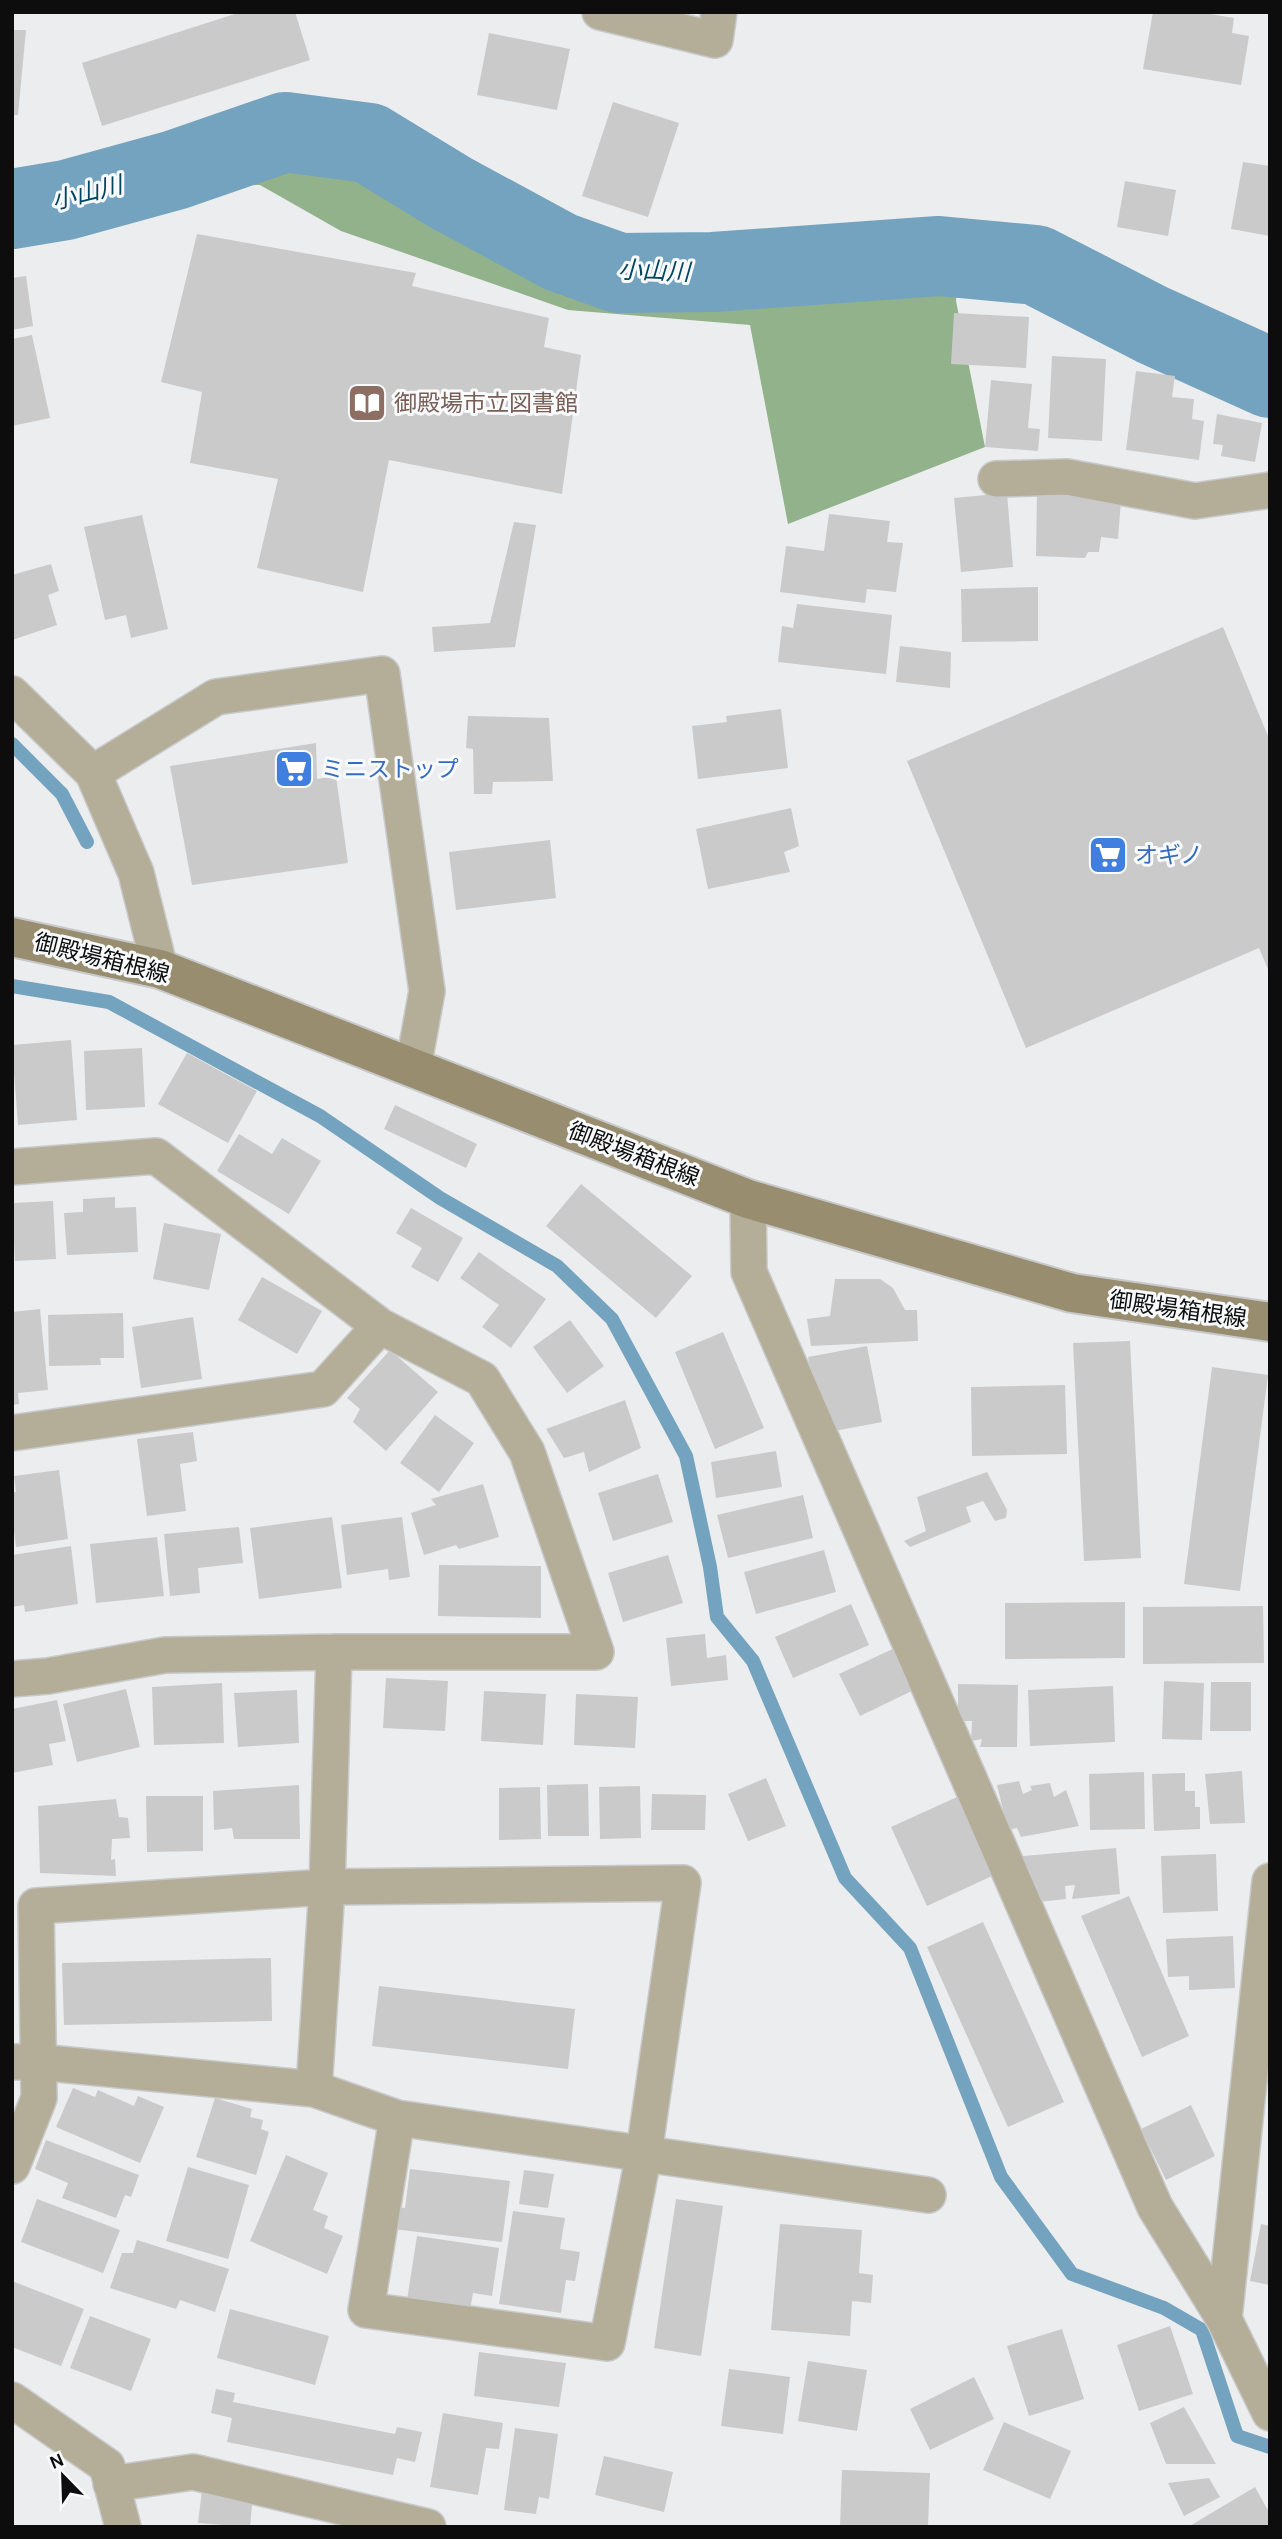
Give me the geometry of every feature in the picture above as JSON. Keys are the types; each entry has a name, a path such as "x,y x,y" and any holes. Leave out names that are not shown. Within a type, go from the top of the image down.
{"main road":[{"name":"御殿場箱根線","path":"12,937 160,969 748,1199 1073,1293 1270,1322"}],"street":[{"path":"600,12 715,40 719,12"},
{"path":"996,479 1067,477 1195,501 1270,490"},
{"path":"93,772 216,697 382,674 427,992 413,1068"},
{"path":"12,694 93,772 136,873 160,969"},
{"path":"12,1167 156,1156 380,1326 482,1379 527,1452 596,1652 165,1655 48,1676 12,1679"},
{"path":"748,1199 749,1272 1155,2207 1224,2319 1255,2353 1270,2413"},
{"path":"12,1433 323,1389 380,1326"},
{"path":"314,2089 327,1887 334,1652"},
{"path":"1224,2319 1270,1881"},
{"path":"12,2166 39,2098 25,2062 36,1906 327,1887 683,1883 644,2153 607,2343 366,2311 397,2118"},
{"path":"25,2062 314,2089 397,2118 928,2195"},
{"path":"12,2400 107,2466 123,2527"},
{"path":"111,2484 193,2472 428,2527"}],"green space":[{"path":"357,113 636,260 962,227 956,301 985,447 788,524 750,325 568,310 341,231 260,185 12,190 12,175 177,137"}],"building":[{"path":"241,12 295,12 310,60 102,126 82,63"},
{"path":"1153,12 1198,12 1234,18 1232,33 1249,36 1241,85 1143,69"},
{"path":"12,30 26,30 18,115 12,115"},
{"path":"489,33 570,49 557,110 477,95"},
{"path":"613,102 679,123 648,217 582,196"},
{"path":"1243,162 1270,166 1270,236 1231,229"},
{"path":"1125,181 1176,190 1168,236 1117,227"},
{"path":"197,234 416,273 412,286 549,318 544,347 581,355 562,494 389,460 363,592 257,568 278,479 190,463 202,392 161,382"},
{"path":"26,276 33,326 12,330 12,278"},
{"path":"954,313 1029,317 1026,368 951,364"},
{"path":"32,335 50,418 12,426 12,339"},
{"path":"1052,356 1106,359 1102,441 1048,438"},
{"path":"1136,371 1175,376 1172,397 1194,399 1192,419 1204,421 1199,460 1126,450"},
{"path":"991,380 1032,384 1028,428 1040,429 1038,451 985,447"},
{"path":"1217,414 1262,423 1255,462 1221,456 1223,445 1213,444"},
{"path":"1037,491 1121,501 1118,539 1101,537 1099,552 1088,552 1085,558 1036,556"},
{"path":"1007,493 1013,567 961,572 954,498"},
{"path":"829,514 890,521 887,542 903,543 896,592 867,589 865,603 780,592 786,546 824,551"},
{"path":"142,515 168,629 131,638 126,615 105,620 84,527"},
{"path":"514,522 536,525 515,647 434,652 432,627 490,623"},
{"path":"51,564 59,591 48,595 57,625 12,640 12,575"},
{"path":"1038,587 1038,641 962,642 961,589"},
{"path":"797,604 892,615 886,674 778,662 782,626 793,628"},
{"name":"オギノ","path":"1223,627 1270,741 1270,974 1259,948 1026,1048 907,761"},
{"path":"900,646 951,652 950,688 896,682"},
{"path":"781,709 788,768 698,779 692,726 727,722 726,716"},
{"path":"468,716 549,718 553,781 493,782 492,794 474,794 473,749 466,748"},
{"path":"316,743 317,779 336,776 348,863 192,885 170,766"},
{"path":"791,808 799,846 784,852 790,872 708,889 696,829"},
{"path":"550,840 556,898 456,910 449,852"},
{"path":"71,1040 77,1120 18,1125 12,1045"},
{"path":"142,1048 145,1107 86,1110 84,1051"},
{"path":"187,1053 257,1091 228,1143 158,1104"},
{"path":"395,1105 477,1144 466,1168 384,1129"},
{"path":"239,1134 272,1154 282,1138 321,1161 289,1214 217,1171"},
{"path":"581,1184 692,1276 656,1318 546,1226"},
{"path":"115,1197 115,1208 136,1207 138,1252 67,1255 64,1213 83,1212 83,1199"},
{"path":"53,1201 56,1259 15,1261 12,1203"},
{"path":"411,1208 463,1238 438,1282 411,1267 422,1248 396,1233"},
{"path":"164,1223 221,1234 209,1290 153,1279"},
{"path":"479,1252 546,1299 511,1348 482,1327 499,1305 460,1278"},
{"path":"262,1277 322,1311 297,1354 238,1320"},
{"path":"835,1279 880,1279 893,1288 905,1310 917,1310 918,1341 811,1346 807,1319 830,1316"},
{"path":"40,1309 48,1390 18,1393 19,1404 12,1405 12,1312"},
{"path":"123,1313 124,1358 100,1358 101,1365 49,1366 48,1315"},
{"path":"193,1317 202,1379 141,1388 132,1327"},
{"path":"570,1320 604,1366 567,1393 533,1347"},
{"path":"723,1332 764,1428 715,1449 675,1352"},
{"path":"1130,1341 1141,1558 1084,1561 1073,1343"},
{"path":"867,1346 882,1422 829,1432 818,1414 808,1357"},
{"path":"390,1350 438,1392 386,1451 353,1422 360,1409 347,1398"},
{"path":"1212,1367 1268,1375 1240,1591 1184,1584"},
{"path":"1065,1385 1067,1454 972,1456 971,1387"},
{"path":"625,1400 641,1448 589,1472 584,1452 564,1458 546,1429"},
{"path":"435,1415 474,1443 439,1492 400,1463"},
{"path":"193,1432 197,1461 180,1464 186,1511 147,1516 137,1439"},
{"path":"776,1451 782,1487 716,1498 711,1462"},
{"path":"59,1470 68,1539 16,1547 12,1515 12,1492 16,1492 14,1476"},
{"path":"987,1472 1007,1510 1006,1518 995,1521 983,1501 966,1507 971,1522 910,1547 904,1541 926,1531 917,1497"},
{"path":"658,1474 673,1522 613,1541 598,1493"},
{"path":"483,1484 499,1537 459,1549 456,1545 424,1555 411,1513 436,1505 431,1499"},
{"path":"803,1495 813,1538 728,1558 717,1515"},
{"path":"332,1517 342,1588 259,1599 250,1528"},
{"path":"402,1517 410,1577 389,1580 388,1569 347,1575 341,1525"},
{"path":"239,1527 243,1563 198,1568 200,1593 170,1596 164,1534"},
{"path":"157,1537 164,1596 96,1603 90,1544"},
{"path":"71,1546 78,1604 25,1612 24,1605 12,1607 12,1555"},
{"path":"824,1550 836,1592 756,1614 744,1572"},
{"path":"668,1555 683,1603 623,1622 608,1573"},
{"path":"439,1565 541,1566 541,1618 438,1616"},
{"path":"1125,1602 1125,1658 1005,1659 1005,1603"},
{"path":"851,1604 869,1645 793,1678 775,1637"},
{"path":"1263,1606 1264,1663 1143,1664 1143,1607"},
{"path":"705,1634 707,1658 726,1655 728,1680 671,1686 666,1638"},
{"path":"897,1647 918,1688 860,1716 839,1674"},
{"path":"386,1678 448,1681 445,1731 383,1728"},
{"path":"1164,1681 1204,1683 1202,1740 1162,1739"},
{"path":"1211,1682 1251,1682 1251,1731 1210,1731"},
{"path":"222,1683 224,1743 154,1745 152,1687"},
{"path":"958,1684 1018,1685 1017,1747 980,1747 982,1739 971,1741 972,1721 958,1721"},
{"path":"1113,1686 1115,1742 1030,1746 1028,1690"},
{"path":"126,1689 140,1747 77,1762 63,1704"},
{"path":"297,1690 299,1743 238,1747 234,1693"},
{"path":"484,1691 546,1694 543,1745 481,1741"},
{"path":"576,1694 638,1697 635,1748 574,1745"},
{"path":"57,1700 66,1741 49,1744 53,1765 12,1773 12,1709"},
{"path":"1242,1771 1245,1823 1210,1824 1205,1774"},
{"path":"1144,1772 1145,1829 1090,1830 1089,1774"},
{"path":"1185,1773 1185,1791 1195,1791 1195,1807 1200,1807 1200,1829 1154,1831 1152,1774"},
{"path":"766,1778 786,1826 748,1841 728,1794"},
{"path":"1019,1781 1023,1794 1032,1790 1030,1786 1050,1783 1054,1797 1066,1790 1079,1826 1021,1837 1017,1828 1008,1830 997,1785"},
{"path":"588,1784 589,1836 548,1836 547,1785"},
{"path":"299,1785 300,1839 234,1839 232,1828 214,1830 213,1791"},
{"path":"640,1786 641,1838 600,1839 599,1787"},
{"path":"540,1787 541,1839 499,1840 499,1788"},
{"path":"652,1794 706,1795 705,1830 651,1830"},
{"path":"146,1796 203,1796 203,1851 147,1852"},
{"path":"957,1797 992,1876 927,1906 891,1827"},
{"path":"116,1799 119,1817 128,1818 130,1838 112,1839 111,1860 115,1859 116,1876 40,1873 38,1806"},
{"path":"1116,1848 1120,1894 1072,1899 1075,1885 1065,1886 1066,1899 1038,1902 1037,1886 1025,1887 1023,1856"},
{"path":"1216,1854 1218,1911 1163,1913 1161,1856"},
{"path":"1129,1896 1189,2036 1142,2057 1081,1916"},
{"path":"983,1922 1064,2102 1008,2127 927,1947"},
{"path":"1233,1936 1235,1988 1189,1990 1189,1976 1168,1977 1166,1939"},
{"path":"271,1958 272,2021 64,2025 62,1963"},
{"path":"379,1986 575,2009 568,2069 372,2046"},
{"path":"73,2088 95,2097 98,2090 134,2106 138,2096 164,2107 140,2163 56,2127"},
{"path":"215,2098 252,2109 250,2117 263,2120 261,2129 269,2132 256,2175 196,2157"},
{"path":"1191,2105 1215,2156 1166,2180 1141,2129"},
{"path":"46,2140 139,2175 131,2197 125,2195 116,2218 62,2198 68,2183 35,2169"},
{"path":"286,2155 328,2173 313,2210 328,2216 324,2228 343,2236 327,2274 250,2241"},
{"path":"188,2167 249,2185 228,2259 166,2241"},
{"path":"410,2169 510,2181 502,2242 393,2229 396,2207 405,2208"},
{"path":"524,2170 554,2174 548,2208 519,2204"},
{"path":"37,2199 120,2230 103,2273 21,2242"},
{"path":"676,2199 723,2206 701,2356 654,2348"},
{"path":"513,2211 565,2218 560,2249 580,2252 575,2281 566,2280 561,2313 499,2304"},
{"path":"780,2224 862,2230 859,2273 873,2275 871,2303 852,2301 850,2336 771,2330"},
{"path":"1261,2224 1270,2226 1270,2285 1250,2281"},
{"path":"417,2236 499,2248 492,2296 473,2293 470,2310 407,2300"},
{"path":"137,2240 229,2269 215,2312 180,2300 176,2309 110,2288 122,2253 133,2253"},
{"path":"12,2281 84,2309 61,2366 12,2347"},
{"path":"230,2309 329,2336 315,2385 217,2358"},
{"path":"90,2316 151,2339 131,2391 70,2368"},
{"path":"1170,2326 1193,2394 1139,2411 1117,2345"},
{"path":"1062,2329 1084,2399 1029,2416 1007,2346"},
{"path":"479,2352 566,2363 559,2407 474,2396"},
{"path":"808,2361 867,2370 857,2431 798,2421"},
{"path":"729,2369 790,2377 783,2434 721,2426"},
{"path":"974,2377 994,2419 930,2450 910,2409"},
{"path":"216,2389 235,2393 233,2402 395,2434 397,2427 422,2432 415,2462 397,2458 393,2475 227,2442 232,2418 211,2413"},
{"path":"1184,2407 1216,2464 1166,2464 1150,2423"},
{"path":"443,2413 503,2423 499,2449 486,2448 478,2495 430,2487"},
{"path":"1004,2422 1071,2451 1050,2499 983,2470"},
{"path":"515,2428 558,2434 549,2499 539,2497 536,2514 504,2510"},
{"path":"604,2456 673,2472 664,2512 595,2495"},
{"path":"842,2470 930,2473 928,2527 840,2527"},
{"path":"1209,2478 1220,2497 1184,2516 1168,2483"},
{"path":"1255,2487 1270,2514 1270,2527 1188,2527"},
{"path":"202,2490 253,2495 250,2527 198,2523"}],"waterway":[{"name":"小山川","path":"12,209 66,200 175,170 285,132 369,143 451,193 560,252 619,273 713,272 939,256 1036,265 1153,325 1270,378"},
{"path":"12,744 62,794 87,842"},
{"path":"12,986 109,1002 320,1116 440,1198 557,1266 612,1319 686,1456 710,1567 717,1617 753,1661 845,1878 910,1948 1001,2177 1072,2274 1164,2308 1202,2330 1237,2436 1270,2447"}],"place":[{"name":"御殿場市立図書館","path":"367,403"},
{"name":"ミニストップ","path":"294,769"},
{"name":"オギノ","path":"1108,855"}]}
